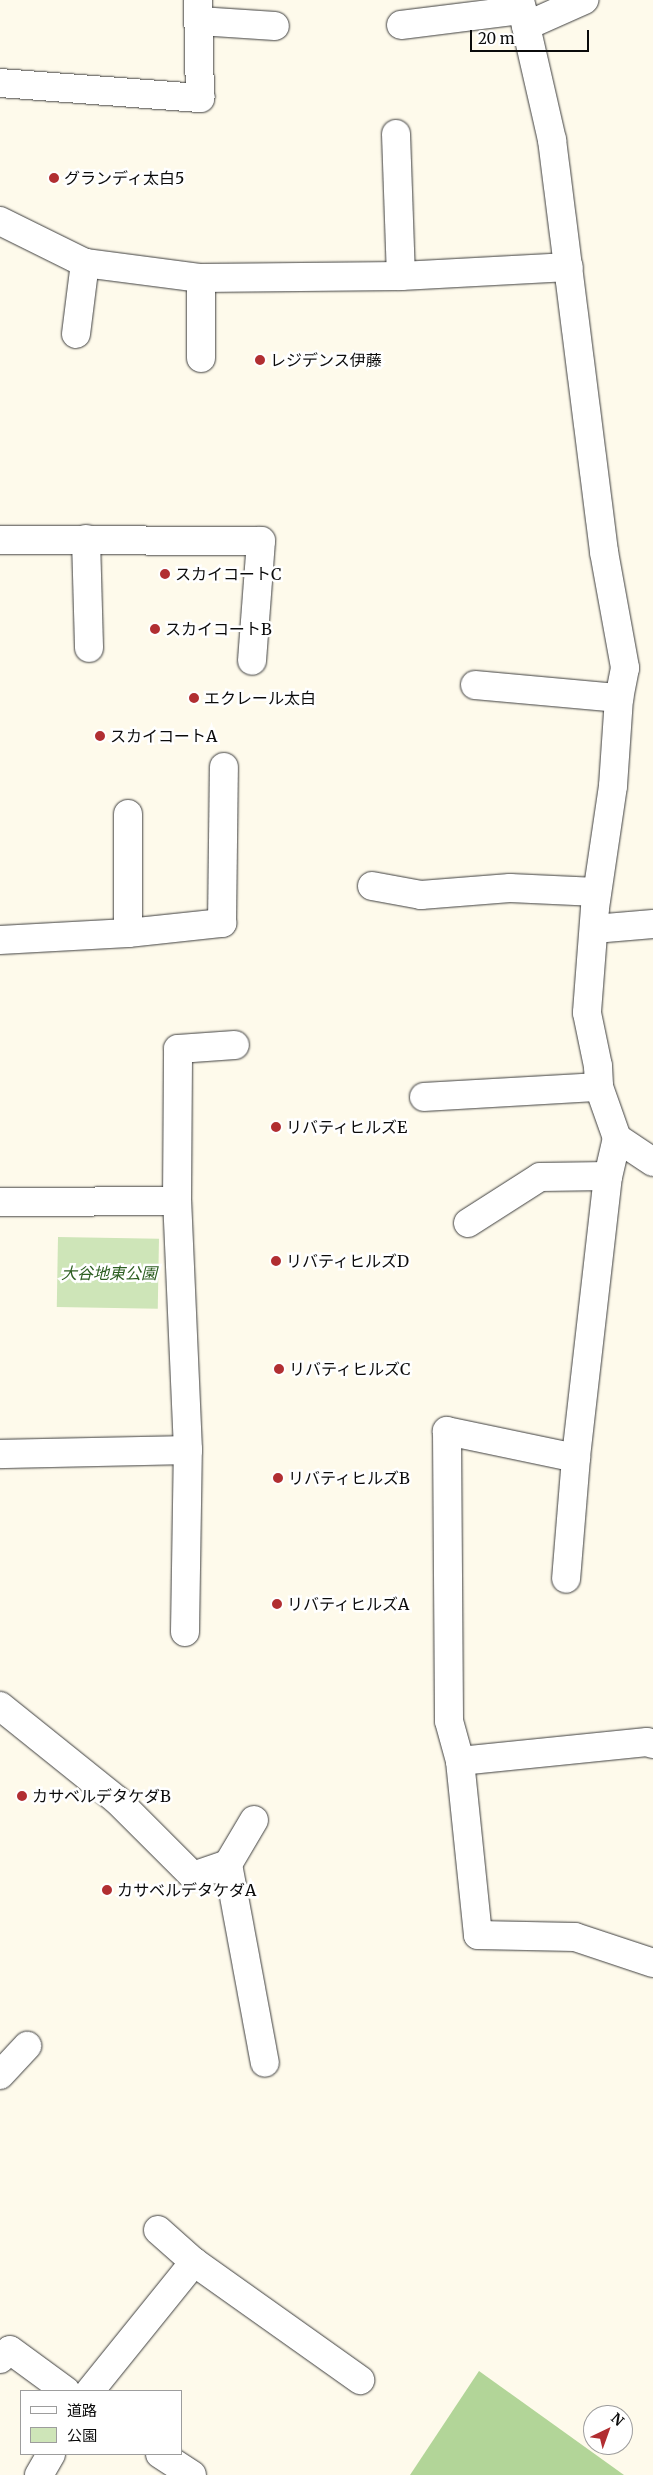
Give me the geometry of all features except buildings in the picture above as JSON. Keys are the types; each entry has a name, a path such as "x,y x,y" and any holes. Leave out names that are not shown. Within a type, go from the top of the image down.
{"street":[{"path":"401,25 523,12 584,0"},
{"path":"0,83 200,98 198,10 275,26"},
{"path":"523,12 552,140 604,552 625,668 619,698 613,786 597,892 587,1013 598,1066 598,1087 617,1138 608,1176 576,1458 566,1578"},
{"path":"396,134 401,276"},
{"path":"0,221 85,263 201,278 401,276 569,267"},
{"path":"76,334 85,263"},
{"path":"201,278 201,358"},
{"path":"0,540 86,538 261,542 252,661"},
{"path":"86,538 89,648"},
{"path":"475,685 619,698"},
{"path":"0,940 128,933 222,923 224,767"},
{"path":"128,814 128,933"},
{"path":"372,886 421,895 510,888 597,892"},
{"path":"594,929 653,924"},
{"path":"185,1632 188,1450 177,1201 178,1049 235,1045"},
{"path":"424,1096 598,1087"},
{"path":"617,1138 653,1162"},
{"path":"468,1223 540,1177 608,1176"},
{"path":"0,1202 177,1201"},
{"path":"576,1458 447,1431 449,1721 460,1762 478,1935 575,1937 653,1963"},
{"path":"0,1454 188,1450"},
{"path":"0,1706 117,1800 193,1876 228,1864 254,1820"},
{"path":"460,1762 647,1742 653,1744"},
{"path":"228,1864 265,2063"},
{"path":"0,2075 27,2046"},
{"path":"158,2230 194,2262 360,2380"},
{"path":"91,2390 194,2262"},
{"path":"0,2359 10,2350 65,2390"},
{"path":"39,2475 50,2455"},
{"path":"162,2455 192,2475"}],"green space":[{"name":"大谷地東公園","path":"58,1237 159,1239 158,1309 57,1307"},
{"path":"479,2371 583,2446 583,2455 596,2455 624,2475 410,2475"}],"place":[{"name":"グランディ太白5","path":"54,178"},
{"name":"レジデンス伊藤","path":"260,360"},
{"name":"スカイコートC","path":"165,574"},
{"name":"スカイコートB","path":"155,629"},
{"name":"エクレール太白","path":"194,698"},
{"name":"スカイコートA","path":"100,736"},
{"name":"リバティヒルズE","path":"276,1127"},
{"name":"リバティヒルズD","path":"276,1261"},
{"name":"リバティヒルズC","path":"279,1369"},
{"name":"リバティヒルズB","path":"278,1478"},
{"name":"リバティヒルズA","path":"277,1604"},
{"name":"カサベルデタケダB","path":"22,1796"},
{"name":"カサベルデタケダA","path":"107,1890"}]}
